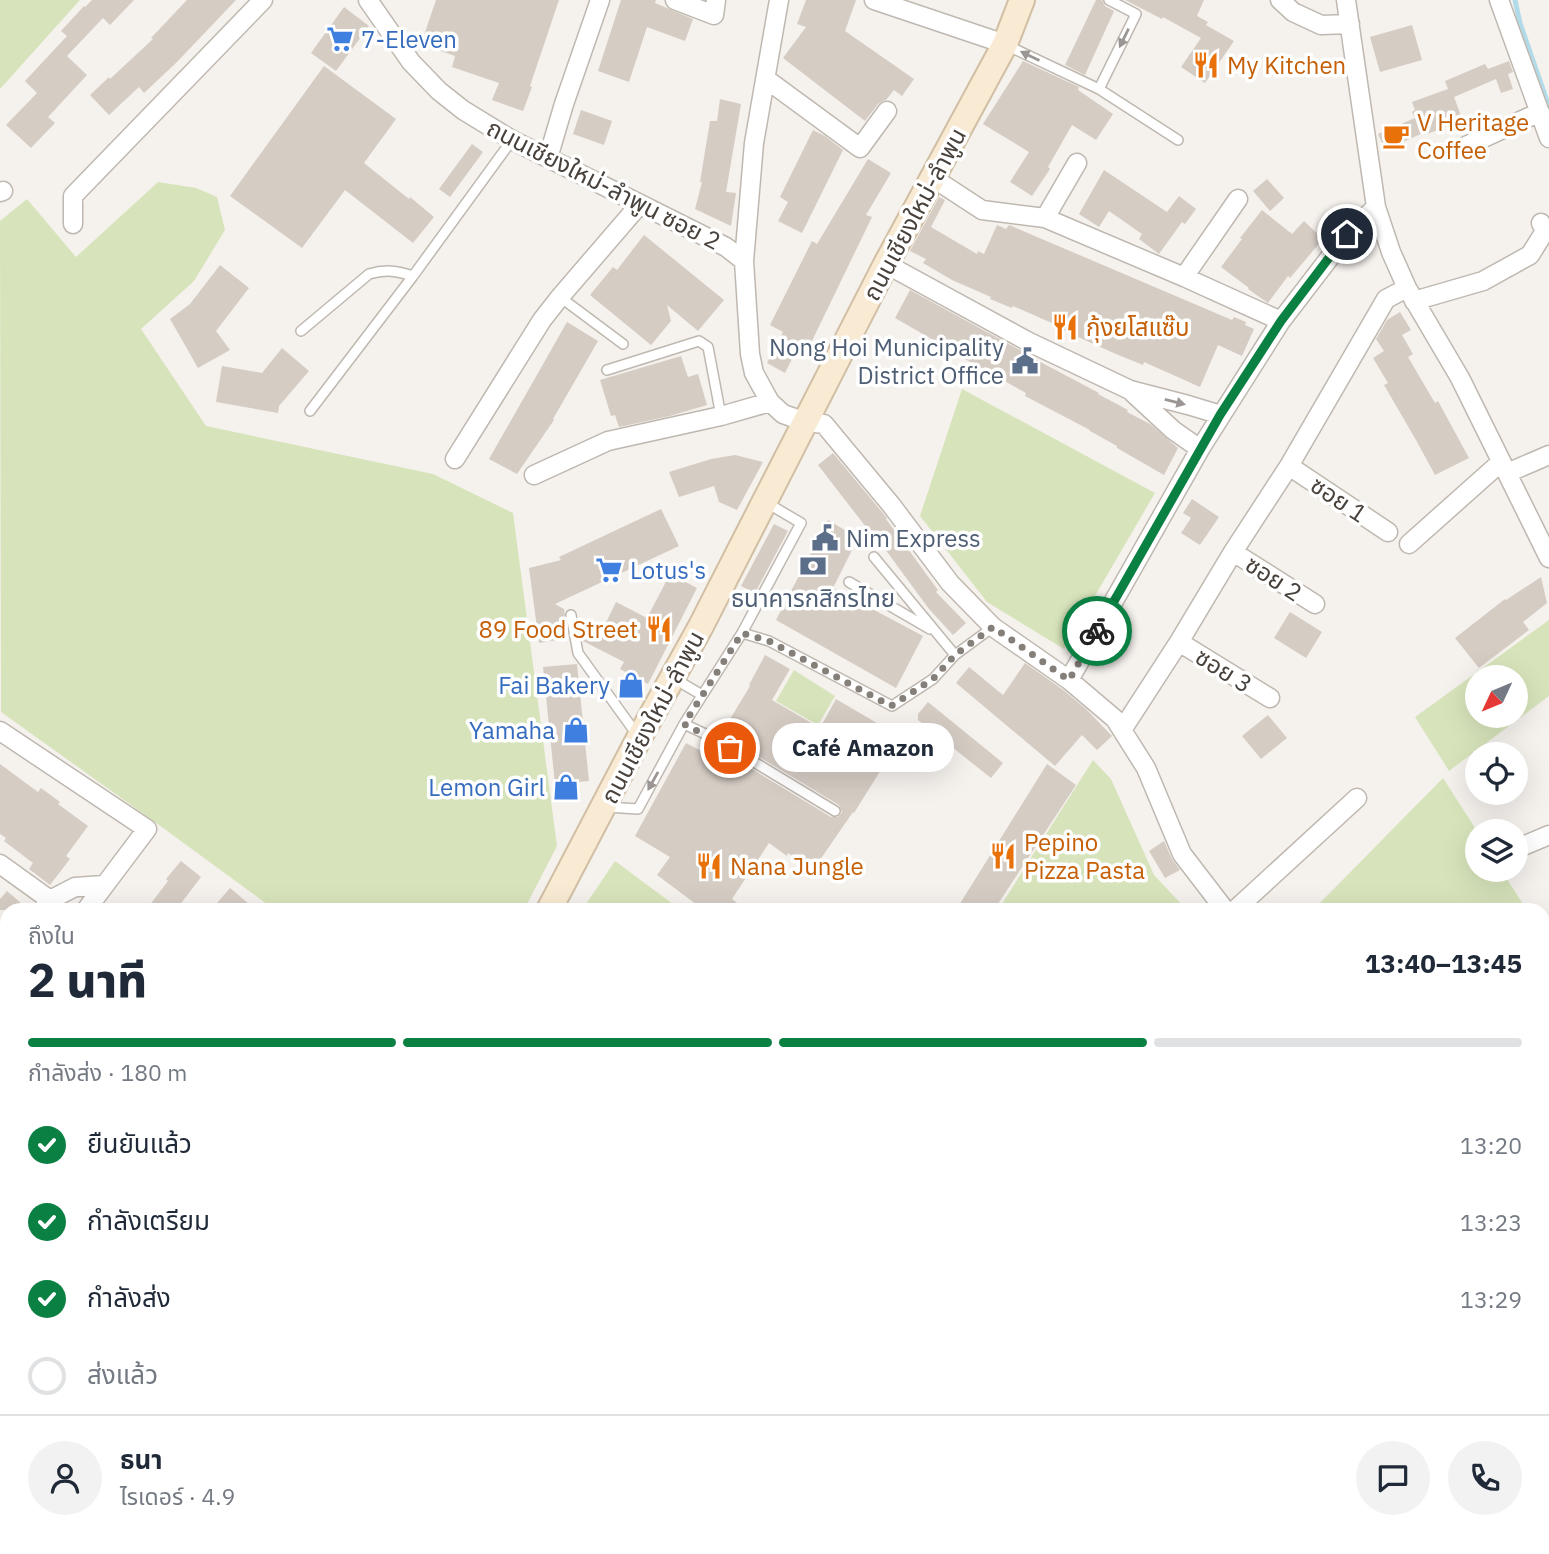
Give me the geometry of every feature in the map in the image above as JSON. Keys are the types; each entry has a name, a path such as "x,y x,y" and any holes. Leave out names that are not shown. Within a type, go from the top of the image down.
{"main road":[{"name":"ถนนเชียงใหม่-ลำพูน","path":"553,903 701,626 886,264 1005,44 1022,0"}],"street":[{"path":"73,224 74,196 263,0"},
{"name":"ถนนเชียงใหม่-ลำพูน ซอย 2","path":"368,0 411,62 439,91 463,110 512,141 726,247 744,261 750,354 754,373 770,402"},
{"path":"548,158 600,0"},
{"path":"675,0 714,15 716,0"},
{"path":"744,261 754,143 779,0"},
{"path":"874,0 1005,44"},
{"path":"1280,0 1293,12 1321,25 1350,24"},
{"path":"1499,0 1549,138"},
{"path":"1349,1 1350,24 1377,207 1391,252 1410,294 1460,378 1549,558"},
{"path":"766,79 860,148 887,111"},
{"path":"1455,150 1540,112"},
{"path":"1045,218 1077,163"},
{"path":"933,178 982,210 1045,218 1281,321"},
{"path":"1184,277 1238,199"},
{"path":"455,459 542,320 640,204"},
{"path":"1069,680 1220,415 1281,321 1347,234 1377,207"},
{"path":"1122,730 1289,466 1386,299 1483,281 1530,255 1545,231 1541,223"},
{"path":"886,264 1029,342 1130,390 1220,415"},
{"path":"1130,390 1173,430 1200,449"},
{"path":"534,475 608,441 721,416 770,402 783,414 806,422 824,424 892,506 950,583 993,627 1069,680 1115,719 1146,768 1182,854 1220,903"},
{"path":"1409,544 1504,468 1549,455"},
{"name":"ซอย 1","path":"1289,466 1388,532"},
{"name":"ซอย 2","path":"1233,552 1315,604"},
{"name":"ซอย 3","path":"1179,642 1270,698"},
{"path":"0,731 147,829 91,903"},
{"path":"1243,903 1357,798"},
{"path":"1528,844 1549,835"},
{"path":"0,864 44,903"},
{"path":"49,903 75,887 104,886"}],"lane":[{"path":"1099,89 1136,14 1109,0"},
{"path":"1005,44 1099,89 1178,140"},
{"path":"310,411 512,141"},
{"path":"301,331 369,274 392,270 413,276"},
{"path":"560,297 623,344"},
{"path":"607,370 699,341 708,347 721,416"},
{"path":"604,807 638,809 684,724 742,633 801,523 765,503"},
{"path":"874,557 956,654"},
{"path":"849,582 937,633"},
{"path":"571,615 578,653 639,738"},
{"path":"742,633 769,641 891,706 933,679 956,654 993,627"},
{"path":"672,677 702,695"},
{"path":"684,724 716,739 835,811"}],"green space":[{"path":"0,0 80,0 0,89"},
{"path":"158,182 196,188 217,197 225,230 194,281 141,329 206,426 433,474 513,513 557,846 528,903 265,903 1,712 0,221 27,199 76,257"},
{"path":"962,389 1155,493 1064,649 987,602 920,516"},
{"path":"1549,620 1549,696 1528,712 1528,665 1487,665"},
{"path":"794,670 835,696 818,725 776,701"},
{"path":"1465,681 1465,728 1506,728 1488,742 1465,742 1465,759 1449,771 1415,717"},
{"path":"1093,760 1111,779 1154,875 1180,903 1002,903"},
{"path":"1443,778 1469,819 1465,819 1465,882 1509,882 1522,903 1320,903"},
{"path":"615,861 672,903 587,903"}],"building":[{"path":"92,0 134,0 110,25 103,18 67,56 87,75 48,117 55,123 31,148 6,125 37,93 25,81 67,36 61,31"},
{"path":"187,0 236,0 144,93 139,87 109,115 90,95 153,39 151,38"},
{"path":"436,0 559,0 523,111 492,100 499,83 452,67 455,56 421,44"},
{"path":"621,0 656,0 655,3 693,19 685,41 647,27 629,82 598,71"},
{"path":"806,0 856,0 845,31 914,79 902,96 894,90 886,100 878,104 865,121 783,58 806,27 797,24"},
{"path":"1096,0 1102,0 1105,6 1114,11 1085,75 1065,65"},
{"path":"1125,0 1204,0 1197,16 1208,22 1206,25 1234,41 1205,83 1181,67 1201,38"},
{"name":"7-Eleven","path":"344,7 369,26 336,71 311,53"},
{"path":"1412,25 1422,60 1380,72 1370,37"},
{"path":"1023,61 1079,87 1078,90 1113,114 1096,140 1072,125 1048,167 1050,169 1032,196 1010,182 1029,152 983,124"},
{"path":"1509,61 1513,72 1508,74 1513,89 1501,93 1496,79 1454,97 1463,121 1424,135 1423,133 1385,150 1378,134 1415,118 1412,102 1448,89 1445,81 1485,64 1488,69"},
{"path":"324,66 396,119 364,163 434,217 413,243 345,190 302,248 230,196"},
{"path":"720,99 741,104 726,192 736,193 731,226 695,209 702,182 710,121 717,121"},
{"path":"581,110 612,121 604,145 573,134"},
{"path":"813,130 843,150 802,233 778,221 788,202 780,197"},
{"path":"472,144 483,152 450,197 439,189"},
{"path":"868,159 891,173 866,215 872,217 810,345 801,341 785,373 767,363 783,332 770,325 812,241 817,244"},
{"path":"1104,170 1167,212 1179,196 1196,209 1185,224 1182,222 1159,254 1139,239 1142,234 1109,211 1099,227 1079,214"},
{"path":"1267,179 1284,198 1270,211 1253,191"},
{"path":"939,197 945,200 931,227 977,254 978,251 984,254 997,225 1006,229 1009,225 1232,320 1234,317 1246,322 1245,325 1254,329 1242,356 1218,345 1200,387 1144,362 1143,365 1116,354 952,280 923,263 926,259 910,251"},
{"path":"1262,210 1292,234 1304,221 1323,239 1290,278 1288,276 1268,303 1221,267"},
{"path":"644,235 724,300 698,331 667,305 671,321 651,345 590,295 613,267 617,270"},
{"path":"220,265 249,288 216,331 230,350 198,368 170,319 190,304"},
{"path":"910,290 1099,393 1150,424 1178,448 1164,475 895,318"},
{"path":"1400,312 1411,330 1402,335 1413,354 1408,357 1435,403 1438,401 1469,458 1435,475 1384,385 1388,383 1373,358 1384,351 1376,339 1387,320"},
{"path":"567,322 598,341 554,420 517,474 489,459"},
{"path":"282,348 309,371 279,406 278,413 216,402 222,366 262,373"},
{"path":"681,356 688,377 698,374 707,405 619,427 615,415 611,416 600,380"},
{"path":"833,453 887,518 938,590 936,592 966,623 953,635 929,609 871,530 869,531 818,465"},
{"path":"735,455 763,462 737,510 719,502 714,486 679,497 669,472 711,459"},
{"path":"1192,499 1219,517 1200,545 1181,533 1191,518 1183,513"},
{"path":"661,509 679,546 555,604 564,609 567,632 563,639 539,643 529,568 561,560 559,557"},
{"path":"828,520 858,538 833,588 923,636 896,688 776,620"},
{"path":"774,524 788,531 755,593 741,586"},
{"name":"89 Food Street","path":"670,574 697,588 648,684 620,669 624,662 583,641 581,632 587,621 603,629 616,602 647,618"},
{"path":"1541,577 1547,603 1523,622 1529,630 1483,665 1477,665 1455,638"},
{"path":"1290,612 1322,632 1306,658 1274,638"},
{"path":"765,655 790,669 772,700 820,728 836,699 899,736 854,813 813,870 769,843 732,899 737,903 695,903 657,875 670,857 635,836 686,743 709,755 714,746 831,817 838,817 842,812 839,805 721,734"},
{"path":"1025,663 1086,709 1112,736 1097,750 1082,735 1055,766 956,683 969,667 1003,695"},
{"path":"577,664 589,781 555,784 543,667"},
{"path":"928,702 1003,763 991,778 918,720 918,714"},
{"path":"1268,715 1287,738 1261,759 1242,736"},
{"path":"0,764 38,792 41,788 88,826 66,856 70,859 50,885 29,869 33,863 4,841 6,838 0,834"},
{"path":"1047,764 1076,785 999,903 960,903"},
{"path":"1164,841 1180,870 1165,878 1149,851"},
{"path":"181,861 201,877 181,903 151,903 168,881 166,879"},
{"path":"230,888 248,903 217,903"},
{"path":"7,891 21,903 0,903"}],"waterway":[{"path":"1515,0 1520,23 1549,107"}],"way so far":[{"path":"730,748 684,724 742,633 769,641 891,706 933,679 956,654 993,627 1069,680 1097,631"}],"place":[{"name":"7-Eleven","path":"340,39"},
{"name":"My Kitchen","path":"1206,65"},
{"name":"V Heritage Coffee","path":"1396,136"},
{"name":"กุ้งยโสแซ๊บ","path":"1065,327"},
{"name":"Nong Hoi Municipality District Office","path":"1025,361"},
{"name":"Nim Express","path":"825,538"},
{"name":"ธนาคารกสิกรไทย","path":"813,566"},
{"name":"Lotus's","path":"609,570"},
{"name":"89 Food Street","path":"659,629"},
{"name":"Fai Bakery","path":"631,685"},
{"name":"Yamaha","path":"576,730"},
{"name":"Café Amazon","path":"730,748"},
{"name":"Lemon Girl","path":"566,787"},
{"name":"Pepino Pizza Pasta","path":"1003,856"},
{"name":"Nana Jungle","path":"709,866"}],"route":[{"path":"1097,631 1220,415 1281,321 1347,234"}]}
